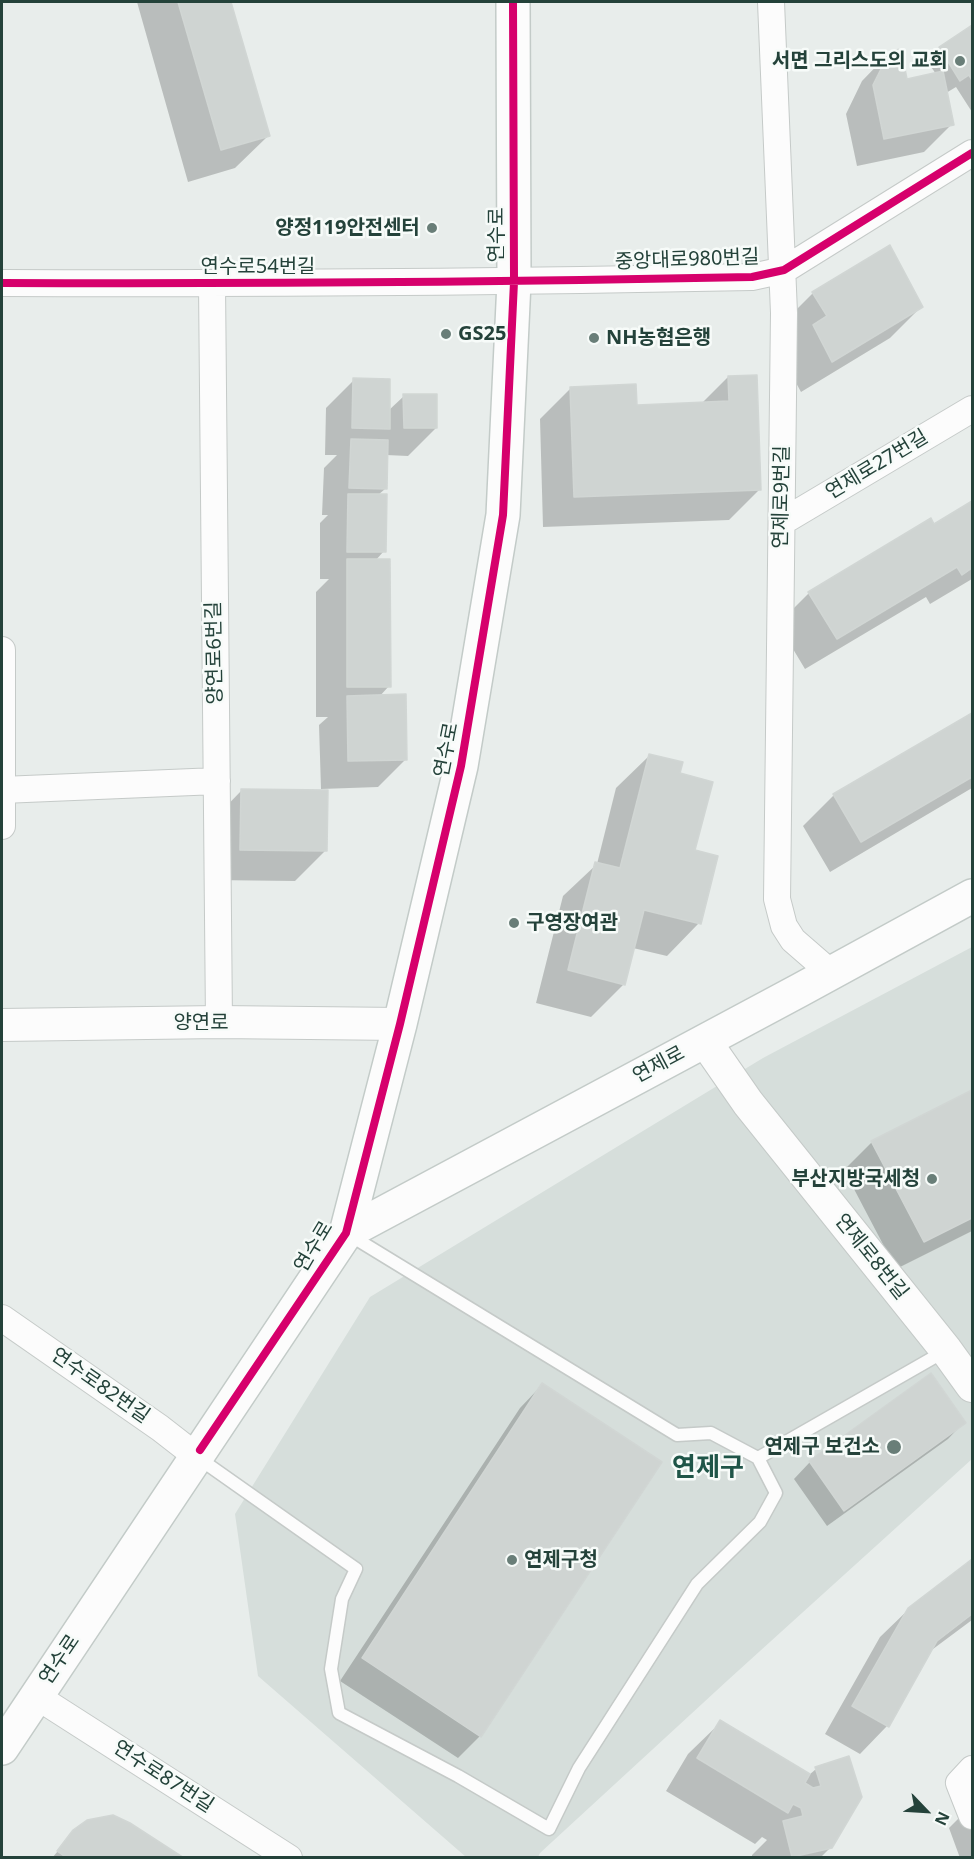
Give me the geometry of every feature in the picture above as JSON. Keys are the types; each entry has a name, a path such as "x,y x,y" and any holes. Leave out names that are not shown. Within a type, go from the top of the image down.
{"main road":[{"name":"연수로","path":"2,1749 346,1233 400,1024 461,766 503,515 514,282 513,2"},
{"name":"연제로","path":"346,1233 972,896"}],"street":[{"name":"연제로9번길","path":"771,2 783,270 777,899 784,926 793,940 831,973"},
{"name":"중앙대로980번길","path":"514,282 752,277 783,270 972,153"},
{"name":"연수로54번길","path":"2,283 514,282"},
{"name":"양연로6번길","path":"212,284 219,1022"},
{"name":"연제로27번길","path":"782,522 972,409"},
{"path":"2,650 2,826"},
{"path":"2,790 217,781"},
{"name":"양연로","path":"2,1025 219,1022 400,1024"},
{"name":"연제로8번길","path":"705,1041 748,1103 946,1350 972,1386"},
{"name":"연수로82번길","path":"2,1318 160,1428 196,1456"},
{"name":"연수로87번길","path":"36,1695 289,1857"},
{"path":"972,1769 959,1783 972,1816"}],"lane":[{"path":"196,1456 356,1569 342,1599 331,1669 339,1713 458,1776 549,1829 579,1768 698,1584 760,1522 776,1493 758,1458 711,1433 677,1435 346,1233"},
{"path":"758,1458 946,1350"}],"shaded area":[{"path":"972,947 972,1459 728,1680 538,1857 466,1857 258,1676 235,1514 370,1297 763,1058"}],"building":[{"path":"178,2 231,2 270,136 221,150"},
{"name":"서면 그리스도의 교회","path":"972,25 972,80 969,75 960,81 939,47"},
{"path":"901,49 907,79 943,71 954,125 884,139 873,85 890,51"},
{"path":"890,245 923,307 832,362 813,325 827,316 812,292"},
{"path":"757,375 761,490 574,497 570,387 636,384 637,405 729,401 728,376"},
{"path":"353,378 390,379 390,429 352,428"},
{"path":"403,394 437,394 437,428 404,428"},
{"path":"351,439 388,440 387,489 349,488"},
{"path":"348,494 387,494 386,552 347,552"},
{"path":"972,501 972,568 962,575 957,567 837,639 808,592 931,518 934,524"},
{"path":"347,559 390,559 391,687 347,687"},
{"path":"406,694 407,760 348,761 347,696"},
{"path":"972,713 972,777 861,842 833,794"},
{"path":"649,754 683,762 680,773 713,782 695,850 718,856 701,924 644,910 625,985 568,970 595,862 620,868"},
{"path":"241,789 328,790 327,851 240,850"},
{"name":"부산지방국세청","path":"972,1090 972,1218 924,1242 871,1141"},
{"path":"931,1373 966,1423 844,1511 809,1461"},
{"name":"연제구청","path":"542,1383 662,1462 481,1737 362,1658"},
{"path":"972,1559 972,1614 937,1641 889,1727 852,1706 908,1608"},
{"path":"720,1720 810,1774 805,1783 813,1788 821,1786 815,1767 849,1756 862,1797 832,1848 792,1857 783,1821 803,1816 801,1808 793,1804 788,1813 697,1758"},
{"path":"113,1815 130,1823 184,1858 67,1858 57,1851 73,1830 87,1820"}],"cycle path":[{"path":"200,1450 346,1233 400,1024 461,766 503,515 514,282 513,2"},
{"path":"2,283 377,282 752,277 784,270 972,153"}],"place":[{"name":"서면 그리스도의 교회","path":"960,61"},
{"name":"양정119안전센터","path":"432,228"},
{"name":"GS25","path":"446,334"},
{"name":"NH농협은행","path":"594,338"},
{"name":"구영장여관","path":"514,923"},
{"name":"부산지방국세청","path":"932,1179"},
{"name":"연제구 보건소","path":"894,1447"},
{"name":"연제구청","path":"512,1560"}],"district":[{"name":"연제구","path":"708,1469"}]}
